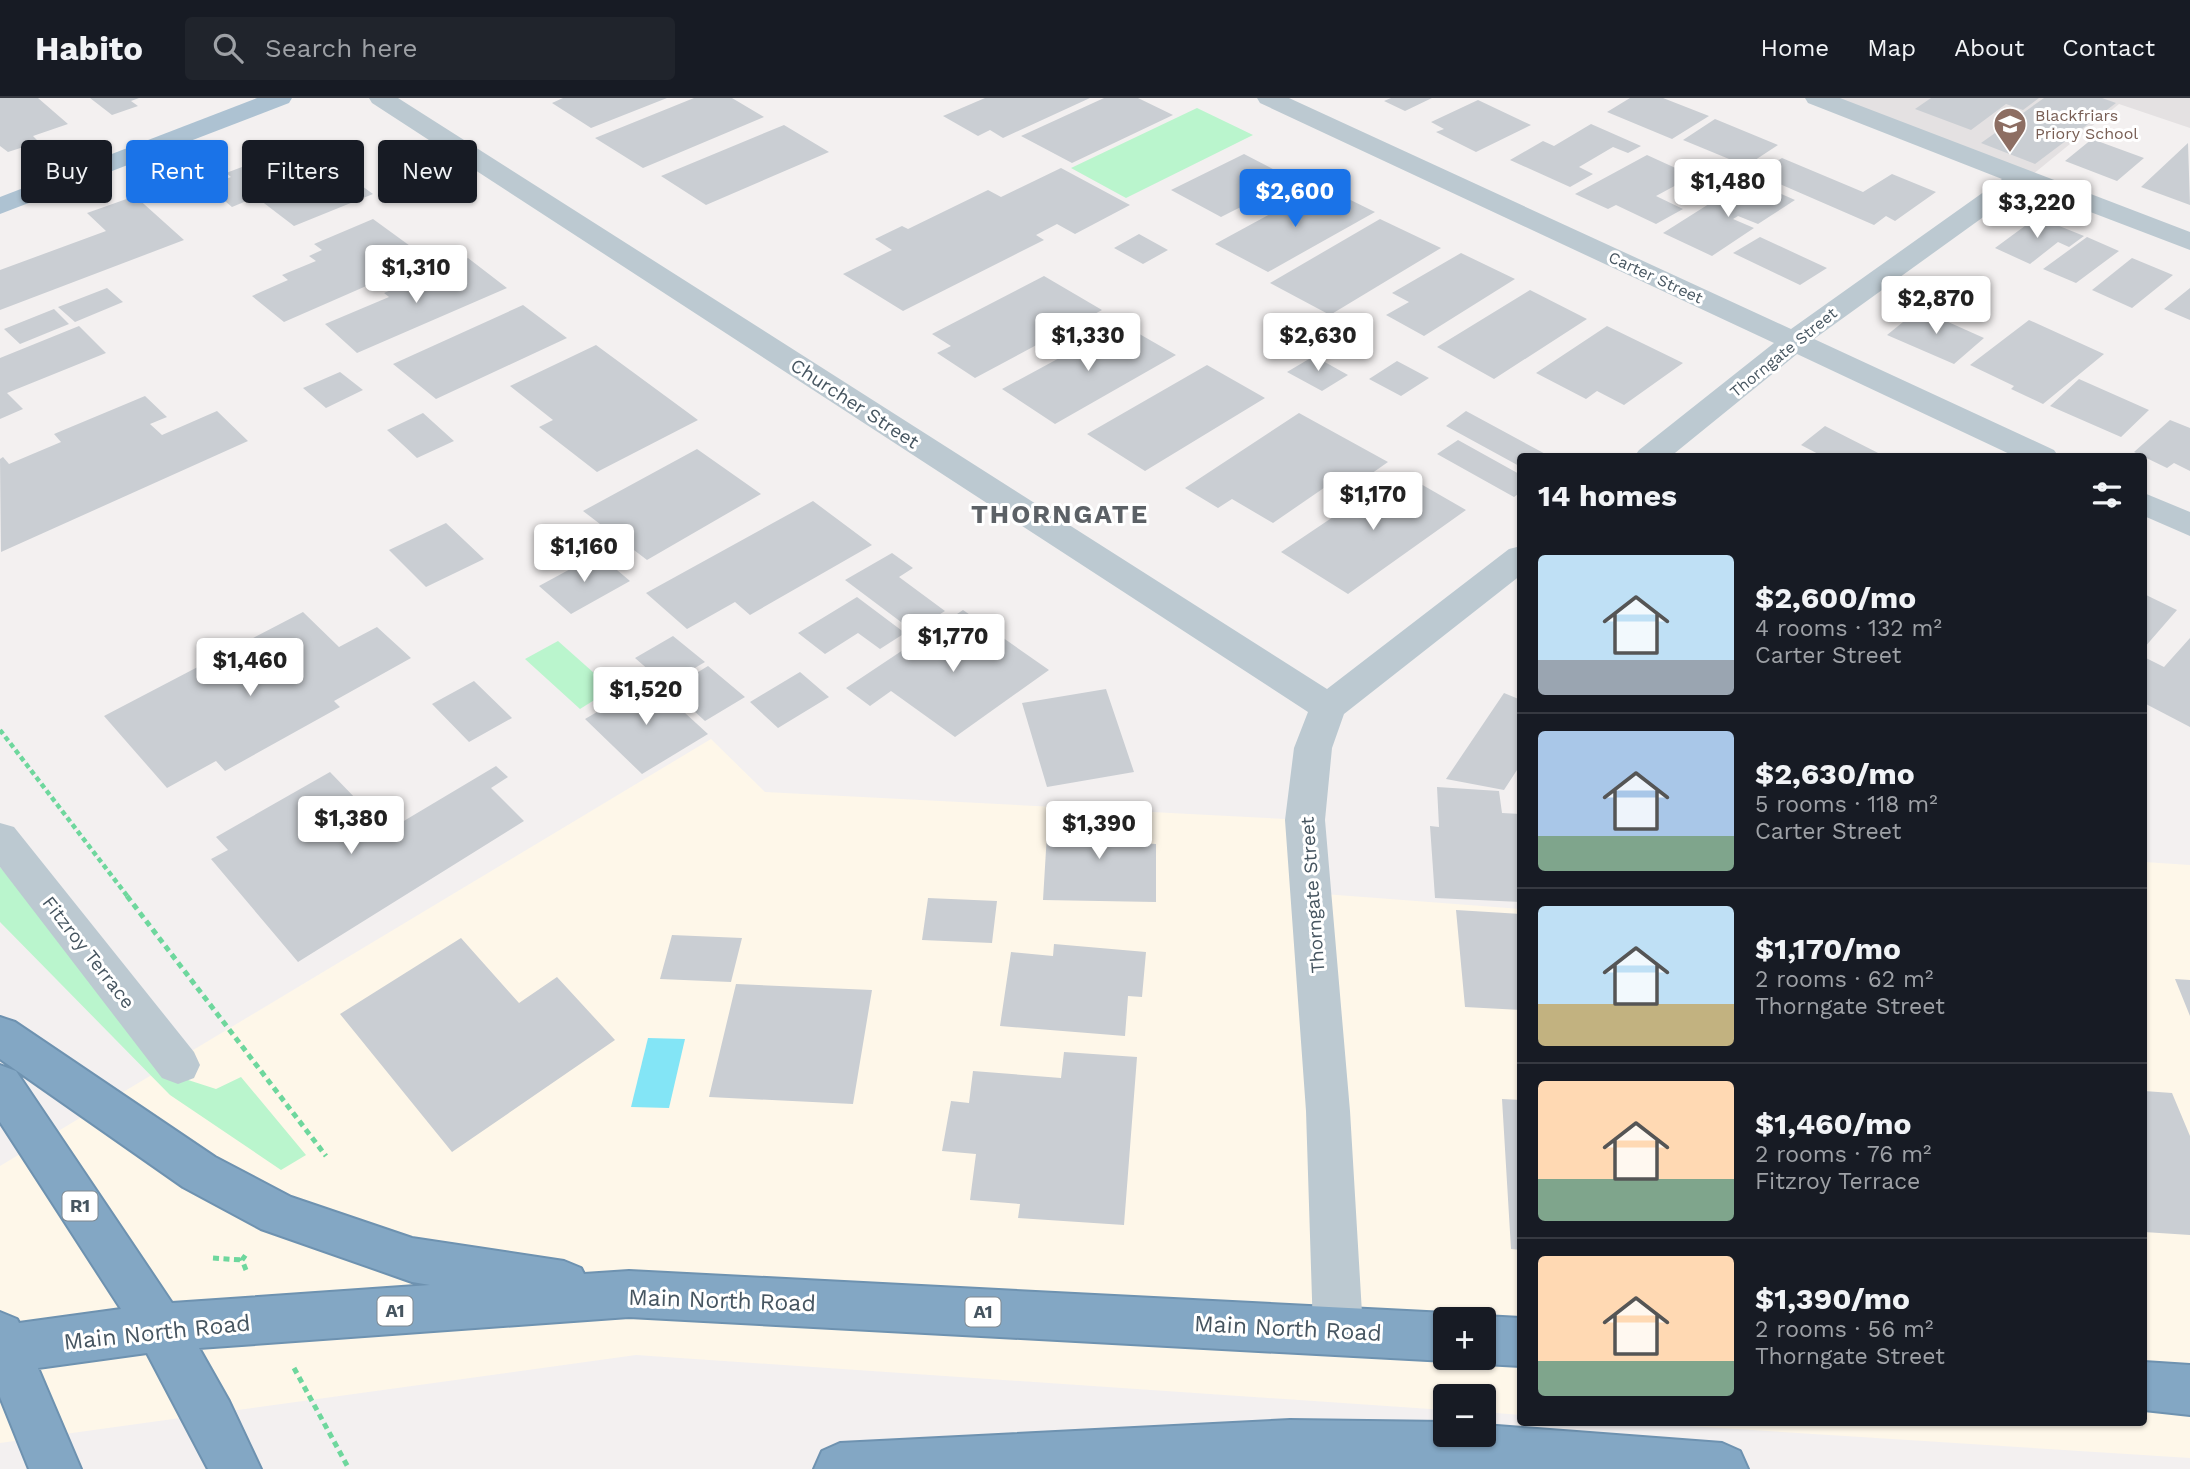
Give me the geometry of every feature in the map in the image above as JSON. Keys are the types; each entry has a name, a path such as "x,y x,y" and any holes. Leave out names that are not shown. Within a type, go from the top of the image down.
{"highway":[{"path":"0,1035 199,1172 278,1214 412,1260 629,1294"},
{"name":"R1","path":"0,1084 162,1327 194,1383 235,1469"},
{"name":"Main North Road","path":"2,1345 162,1327 629,1294 1433,1336"},
{"path":"1496,1341 1517,1342"},
{"path":"2,1345 55,1469"},
{"path":"2147,1386 2190,1390"},
{"path":"1193,1469 1290,1446"},
{"path":"840,1469 1290,1446 1420,1457 1722,1469"}],"main road":[{"path":"0,180 280,98"},
{"path":"0,206 280,98"}],"street":[{"name":"Churcher Street","path":"381,98 1328,707"},
{"name":"Carter Street","path":"1269,98 2034,453"},
{"path":"1816,98 1873,109 2022,177 2190,242"},
{"name":"Thorngate Street","path":"1655,453 1762,369 1792,340 2022,177"},
{"path":"2147,504 2190,525"},
{"path":"1328,707 1517,560"},
{"name":"Thorngate Street","path":"1328,707 1312,748 1305,820 1328,1111 1338,1330"},
{"name":"Fitzroy Terrace","path":"0,838 178,1065"}],"path":[{"path":"0,730 326,1156"},
{"path":"242,1260 252,1247"},
{"path":"213,1258 242,1260"},
{"path":"242,1260 247,1274"}],"shaded area":[{"name":"Blackfriars Priory School","path":"1819,98 2190,98 2190,128 2119,104 2027,179"},
{"path":"711,739 765,792 1305,820 1311,893 1517,909 1517,1415 1496,1413 1496,1384 1433,1384 1433,1409 636,1355 0,1443 0,1166"},
{"path":"2147,862 2190,865 2190,1458 1689,1426 2147,1426"}],"green space":[{"path":"1197,108 1253,135 1126,198 1071,168"},
{"path":"558,641 612,689 580,709 525,659"},
{"path":"0,867 185,1079 216,1089 241,1077 306,1155 281,1170 170,1095 0,922"}],"water":[{"path":"648,1038 685,1039 669,1108 631,1107"}],"building":[{"path":"0,98 38,98 68,124 33,136 37,140 21,140 21,148 8,152 0,146"},
{"path":"90,98 139,98 131,101 138,106 112,115"},
{"path":"563,98 667,98 591,128 552,103"},
{"path":"694,98 732,98 764,117 643,168 595,138"},
{"path":"985,98 1090,98 1003,138 990,130 978,136 943,116"},
{"path":"1104,98 1138,98 1173,115 1072,163 1021,136"},
{"path":"1391,98 1432,98 1405,111 1384,101"},
{"path":"1630,98 1663,98 1709,116 1672,139 1607,112"},
{"path":"1931,98 2039,98 2023,110 2006,104 1971,130 1915,109"},
{"path":"2044,98 2102,98 2116,103 2035,164 1981,143"},
{"path":"1478,100 1531,125 1476,152 1436,132 1444,129 1431,122"},
{"path":"1715,119 1778,145 1746,166 1683,140"},
{"path":"1591,124 1641,146 1628,153 1613,147 1579,167 1593,174 1570,187 1510,160 1543,141 1554,146"},
{"path":"784,125 829,152 706,205 661,176"},
{"path":"2092,139 2144,158 2117,181 2065,161"},
{"path":"2188,143 2190,205 2141,187"},
{"path":"1244,154 1294,180 1221,217 1171,190"},
{"path":"1647,155 1693,176 1656,196 1683,209 1656,224 1616,205 1608,209 1575,194"},
{"path":"1782,158 1863,192 1892,174 1936,192 1895,221 1886,216 1874,225 1757,174"},
{"path":"242,167 242,203 232,207 227,203 228,178 231,177 228,172"},
{"path":"1061,168 1130,205 1075,234 1057,224 1036,235 1044,240 903,311 843,274 892,250 875,239 902,226 908,229 988,190 1001,197"},
{"path":"1739,185 1756,193 1766,187 1795,200 1758,224 1738,216 1733,219 1754,228 1712,256 1663,233"},
{"path":"1322,186 1375,212 1268,272 1215,244"},
{"path":"364,187 373,194 364,198"},
{"path":"126,199 126,203 143,203 184,240 0,310 0,270 106,231 87,213"},
{"path":"264,203 351,203 294,226"},
{"path":"2037,217 2084,236 2069,247 2058,242 2030,264 1995,248"},
{"path":"373,219 428,259 284,322 252,296 288,280 282,275 316,261 309,256 322,250 314,244"},
{"path":"1380,219 1441,248 1330,315 1270,283"},
{"path":"1139,234 1168,250 1143,264 1114,248"},
{"path":"1760,237 1827,268 1800,285 1733,253"},
{"path":"2087,237 2119,251 2076,283 2043,269"},
{"path":"1461,253 1515,279 1424,336 1386,315 1409,302 1392,293"},
{"path":"468,258 507,288 357,353 325,324 389,297 384,293"},
{"path":"2132,258 2173,275 2132,308 2092,290"},
{"path":"1044,276 1102,310 975,378 937,353 951,346 932,334"},
{"path":"107,288 123,302 75,322 58,307"},
{"path":"2190,288 2190,320 2164,309"},
{"path":"1530,290 1587,319 1494,379 1437,347"},
{"path":"523,305 567,338 436,399 393,364"},
{"path":"54,309 69,324 20,344 4,329"},
{"path":"1919,309 1984,338 1954,364 1887,335"},
{"path":"2029,320 2104,354 2043,404 2011,389 2014,386 1970,365"},
{"path":"1122,324 1176,355 1055,424 1002,389"},
{"path":"79,326 106,353 7,393 23,409 0,419 0,358"},
{"path":"1607,326 1683,363 1624,405 1597,391 1586,399 1536,373"},
{"path":"596,345 698,420 597,472 539,427 553,420 510,386"},
{"path":"1314,356 1348,375 1322,391 1287,372"},
{"path":"1397,361 1429,378 1401,396 1369,379"},
{"path":"1207,365 1265,398 1145,471 1087,434"},
{"path":"340,372 363,390 326,408 303,388"},
{"path":"2079,379 2149,410 2121,437 2050,406"},
{"path":"145,396 167,417 150,424 162,435 217,411 248,441 1,552 0,459 3,457 9,464 61,442 54,434"},
{"path":"1466,411 1544,453 1517,453 1517,465 1446,426"},
{"path":"423,413 454,441 417,458 387,430"},
{"path":"1299,413 1388,462 1348,490 1334,481 1273,523 1232,499 1218,508 1185,488"},
{"path":"2170,420 2190,428 2190,471 2174,463 2167,468 2147,458 2147,453 2134,452"},
{"path":"1825,426 1878,453 1816,453 1801,445"},
{"path":"1458,440 1517,473 1517,495 1514,497 1437,454"},
{"path":"697,449 761,494 647,560 583,511"},
{"path":"1400,472 1466,510 1348,594 1281,552"},
{"path":"813,501 872,545 750,615 735,602 687,629 646,593"},
{"path":"446,523 484,559 426,587 389,550"},
{"path":"892,553 913,568 899,577 945,611 913,631 845,580"},
{"path":"598,554 630,581 571,614 539,586"},
{"path":"2147,595 2177,610 2147,645"},
{"path":"857,597 905,633 880,649 858,633 825,654 798,633"},
{"path":"963,610 1049,670 955,737 891,691 870,706 846,688"},
{"path":"303,612 339,647 377,627 411,658 334,701 340,707 225,771 216,761 167,788 104,716"},
{"path":"673,636 705,662 666,685 635,658"},
{"path":"2190,638 2190,727 2147,705 2147,658 2164,667"},
{"path":"708,666 745,697 705,721 670,689"},
{"path":"800,672 829,697 778,728 750,702"},
{"path":"474,681 512,718 469,742 432,704"},
{"path":"650,681 708,734 642,774 585,719"},
{"path":"1106,689 1134,772 1047,787 1022,703"},
{"path":"1504,693 1517,698 1517,770 1504,790 1446,779"},
{"path":"496,766 508,777 491,788 524,821 298,962 211,859 228,850 216,837 330,772 387,831"},
{"path":"1437,787 1499,791 1502,813 1517,814 1517,902 1435,898 1430,826 1439,827"},
{"path":"1048,817 1141,819 1141,843 1156,844 1156,902 1043,900"},
{"path":"928,898 997,901 992,943 922,940"},
{"path":"1456,910 1517,914 1517,1010 1465,1007"},
{"path":"672,935 742,938 731,982 660,979"},
{"path":"461,938 519,1003 557,977 615,1040 452,1152 340,1014"},
{"path":"1054,944 1146,952 1142,997 1128,996 1125,1036 1000,1026 1011,952 1053,956"},
{"path":"2175,979 2190,980 2190,1016"},
{"path":"736,984 872,990 853,1104 709,1097"},
{"path":"1064,1052 1137,1057 1124,1225 1018,1218 1020,1204 970,1200 976,1154 942,1151 951,1101 969,1103 973,1071 1061,1078"},
{"path":"2147,1091 2172,1093 2190,1136 2190,1235 2147,1232"},
{"path":"1502,1099 1517,1100 1517,1250 1511,1249"}],"place":[{"name":"Blackfriars Priory School","path":"2010,154"}],"district":[{"name":"THORNGATE","path":"1060,514"}]}
